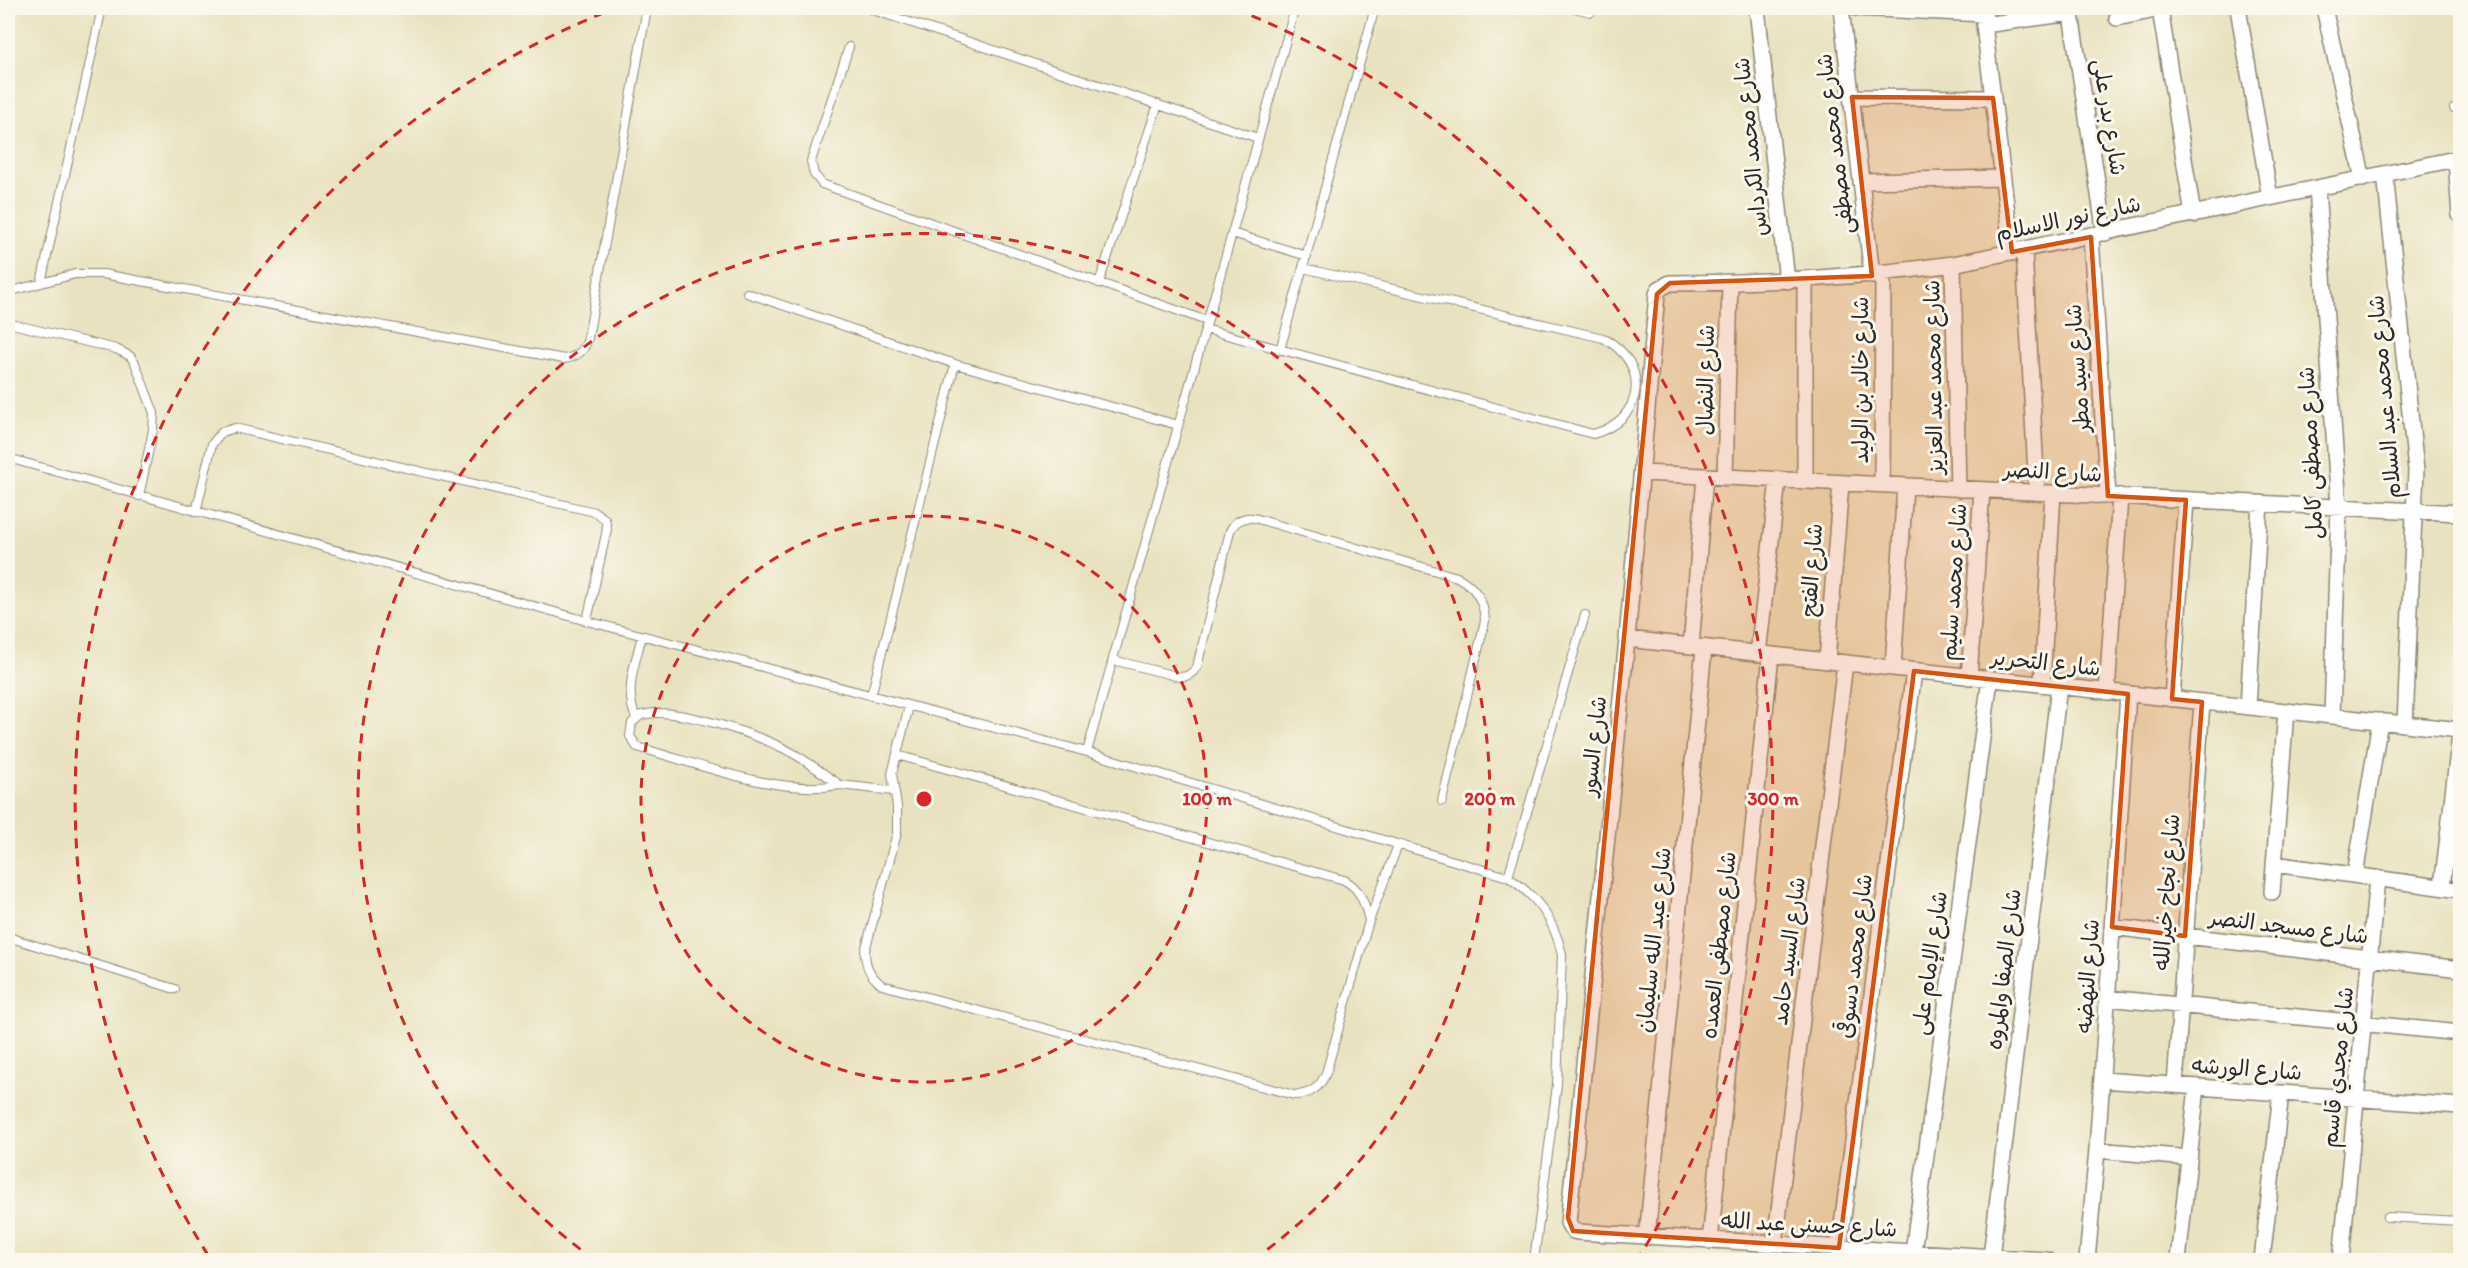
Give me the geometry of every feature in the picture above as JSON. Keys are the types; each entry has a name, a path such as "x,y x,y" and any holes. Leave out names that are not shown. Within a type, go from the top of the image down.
{"street":[{"name":"شارع محمد الكرداس","path":"1758,8 1787,281"},
{"name":"شارع محمد مصطفى","path":"1841,8 1862,181 1877,275"},
{"path":"1855,8 1984,16 2071,10"},
{"path":"2117,18 2163,8 2193,214"},
{"path":"2238,8 2270,198"},
{"path":"2324,8 2363,179"},
{"name":"شارع بدر على","path":"2071,10 2098,235"},
{"path":"1984,16 2003,178 2018,251 2037,492"},
{"path":"1852,97 1993,98"},
{"name":"شارع نور الاسلام","path":"1679,283 1805,281 1877,275 1953,264 2458,159"},
{"path":"2458,159 2460,215"},
{"name":"شارع محمد عبد السلام","path":"2385,174 2416,470 2405,724"},
{"path":"1862,181 2003,178"},
{"name":"شارع مصطفى كامل","path":"2317,188 2339,507 2332,716"},
{"name":"شارع سيد مطر","path":"2098,235 2114,496 2107,692"},
{"name":"شارع محمد عبد العزيز","path":"1953,264 1958,489"},
{"name":"شارع خالد بن الوليد","path":"1877,275 1882,485"},
{"path":"1804,481 1805,281"},
{"name":"شارع السور","path":"1570,1228 1568,1218 1627,639 1657,294 1663,286 1679,283"},
{"name":"شارع النضال","path":"1725,478 1730,283"},
{"name":"شارع النصر","path":"1642,474 2460,513"},
{"name":"شارع عبد الله سليمان","path":"1647,1237 1697,647 1705,477"},
{"name":"شارع مصطفى العمده","path":"1710,1240 1778,480"},
{"name":"شارع الفتح","path":"1827,661 1840,483"},
{"path":"1893,668 1905,486"},
{"name":"شارع محمد سليم","path":"1969,676 1982,490"},
{"path":"2042,684 2053,493"},
{"path":"2172,699 2186,500"},
{"path":"2247,707 2260,503"},
{"name":"شارع التحرير","path":"1627,639 2460,730"},
{"name":"شارع السيد حامد","path":"1775,1244 1845,663"},
{"name":"شارع محمد دسوقى","path":"1839,1248 1914,671"},
{"name":"شارع الإمام على","path":"1913,1252 1990,679"},
{"name":"شارع الصفا والمروه","path":"1991,1257 2059,686"},
{"name":"شارع النهضه","path":"2087,1260 2103,1080 2128,694"},
{"name":"شارع نجاح خيرالله","path":"2175,1085 2202,702"},
{"path":"2271,892 2286,711"},
{"path":"2355,875 2380,721"},
{"path":"2442,887 2460,735"},
{"path":"2274,864 2460,890"},
{"name":"شارع مجدي قاسم","path":"2341,1260 2377,878"},
{"name":"شارع مسجد النصر","path":"2112,927 2460,969"},
{"path":"2107,998 2460,1034"},
{"name":"شارع الورشه","path":"2103,1080 2460,1106"},
{"path":"2178,1260 2196,1087"},
{"path":"2262,1260 2280,1093"},
{"path":"2097,1150 2189,1158"},
{"name":"شارع حسنى عبد الله","path":"1570,1228 1578,1232 1647,1237 2047,1260"}],"lane":[{"path":"41,283 102,8"},
{"path":"8,292 75,274 117,276 564,359 577,356 586,345 588,338 647,8"},
{"path":"867,8 891,11 1258,138"},
{"path":"1087,752 1295,8"},
{"path":"1280,350 1375,8"},
{"path":"1574,8 1591,12"},
{"path":"849,47 811,161 814,174 822,184 1280,350 1593,434 1622,420 1633,400 1635,379 1628,359 1613,343 1603,338 1303,268"},
{"path":"1099,283 1158,104"},
{"path":"1232,233 1307,256"},
{"path":"747,293 956,364 1178,425"},
{"path":"8,323 116,349 130,356 152,405 154,421 139,496"},
{"path":"871,696 956,364"},
{"path":"195,512 212,444 222,432 235,428 595,512 605,519 607,529 587,621"},
{"path":"8,458 642,636 1087,752 1508,878 1524,888 1538,902 1553,926 1562,954 1557,1085 1534,1260"},
{"path":"1113,660 1180,676 1194,671 1230,531 1236,522 1242,519 1254,518 1457,577 1465,581 1478,594 1485,621 1442,801"},
{"path":"1508,878 1585,615"},
{"path":"642,636 630,690 636,718 630,729 633,742 637,747 776,785 811,789 840,785 894,791"},
{"path":"909,706 892,774 897,806 897,833 865,951 870,974 882,985 1294,1095 1303,1095 1318,1087 1326,1073 1370,921 1398,845"},
{"path":"636,718 655,713 681,714 772,742 801,758 840,785"},
{"path":"897,755 1344,880 1351,883 1362,895 1370,921"},
{"path":"8,937 175,989"},
{"path":"2387,1217 2460,1221"}],"highlighted area":[{"path":"1852,97 1993,98 2012,252 2091,237 2108,496 2186,500 2172,699 2202,702 2185,936 2112,927 2128,694 1914,671 1839,1248 1573,1231 1568,1218 1657,294 1670,283 1872,276"}]}
